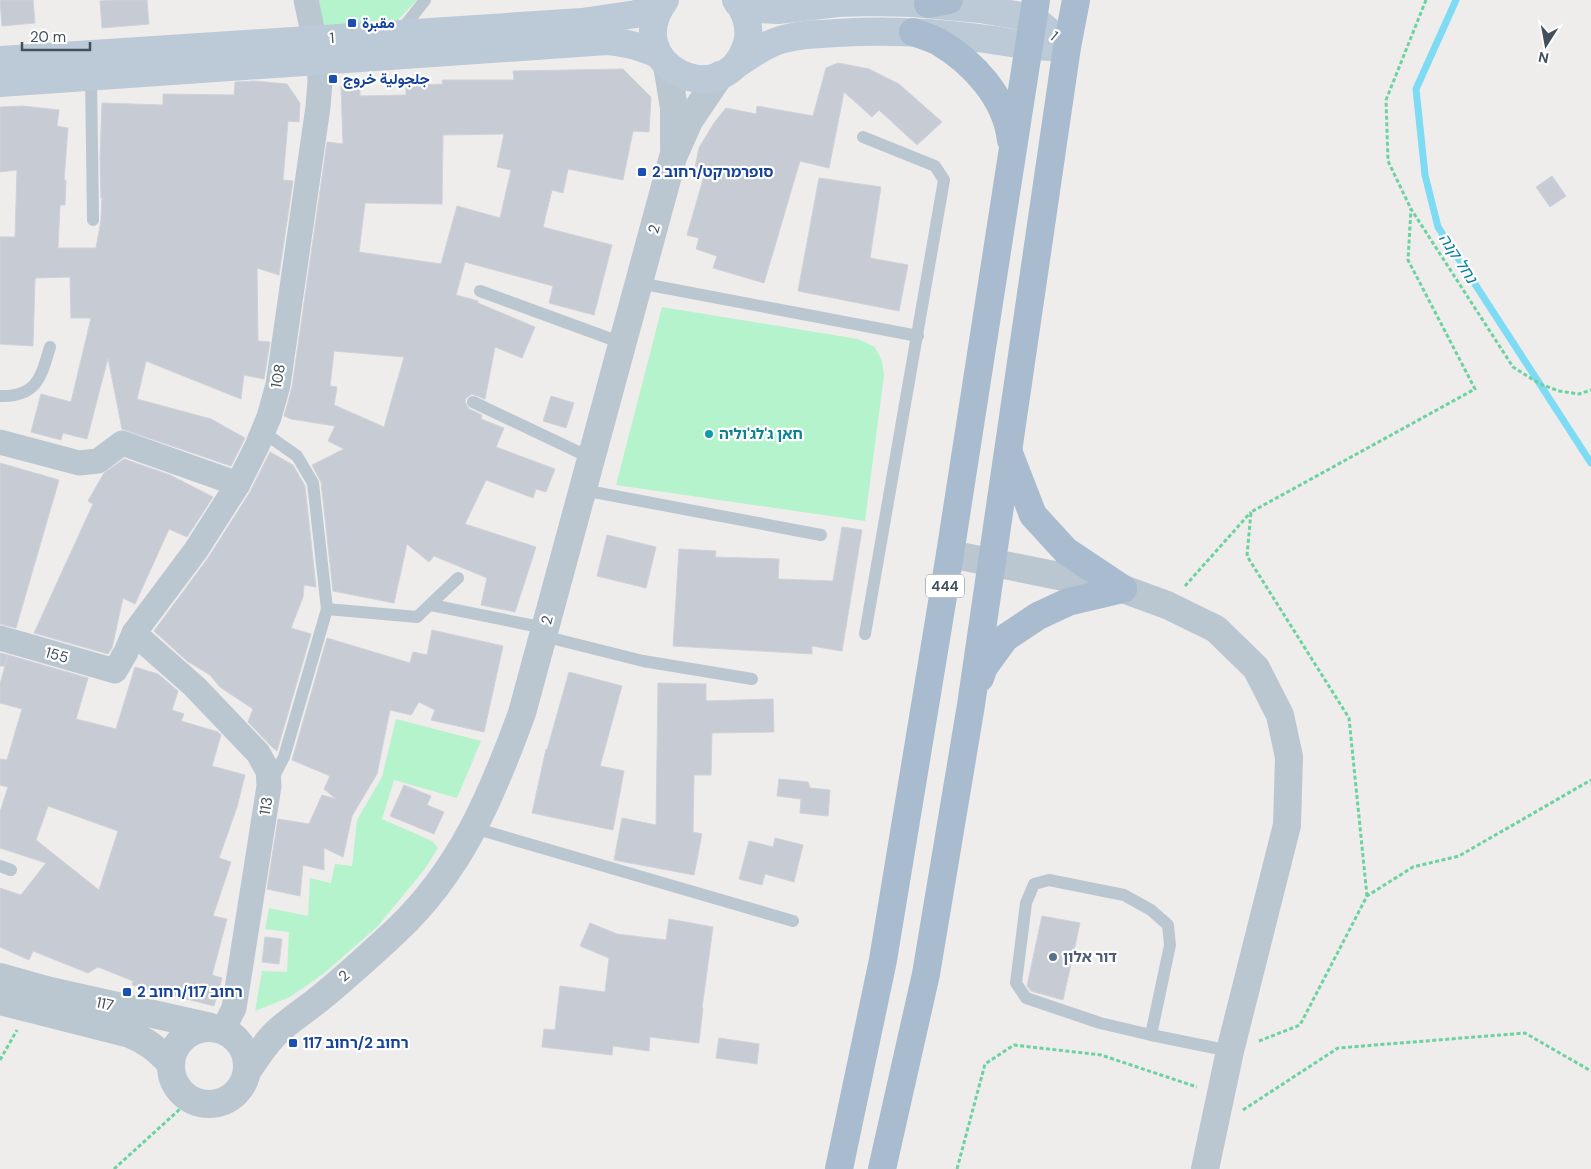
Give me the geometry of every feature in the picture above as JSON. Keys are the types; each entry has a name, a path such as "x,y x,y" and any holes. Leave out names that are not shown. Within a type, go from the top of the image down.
{"main road":[{"path":"882,1169 926,974 971,705 1067,47 1076,0"},
{"name":"1","path":"737,1 759,9 778,10 807,3 939,2 980,9 1034,9 1067,47"},
{"path":"729,69 744,53 748,40 745,14 737,1"},
{"name":"1","path":"0,83 91,77 317,50 398,34 617,18 636,14 663,2"},
{"path":"663,2 654,20 652,33 654,45 663,60"},
{"name":"444","path":"839,1169 883,960 950,554 1034,9"},
{"name":"1","path":"0,60 606,41 623,42 638,46 663,60 672,70 686,78 701,80 729,69 764,47 798,35 846,32 913,32 980,38 1029,47 1067,47"},
{"path":"913,32 938,42 980,75 997,98 1006,118 1012,154"},
{"path":"1009,452 1033,515 1066,551 1122,589"},
{"path":"971,705 984,668 1005,638 1038,616 1068,602 1122,589"}],"street":[{"name":"108","path":"115,671 134,633 196,550 238,484 258,446 269,417 279,376 318,107 320,81 317,50 306,0"},
{"name":"2","path":"663,60 672,87 675,131 673,157"},
{"name":"2","path":"248,1070 275,1034 314,1003 398,929 432,892 451,868 493,790 519,722 673,157 690,121 729,69"},
{"path":"0,442 79,463 98,461 122,443 238,484"},
{"path":"950,554 992,561 1122,589 1167,605 1216,629 1256,668 1280,715 1289,757 1287,825 1230,1051 1205,1169"},
{"name":"113","path":"134,633 196,687 258,753 268,771 269,786 234,1008 223,1031"},
{"name":"155","path":"0,638 115,671"},
{"name":"117","path":"0,977 50,992 223,1031"},
{"name":"117","path":"0,1001 130,1034 144,1040 157,1049 171,1064"},
{"name":"2","path":"223,1031 256,1032 299,1014"},
{"path":"198,1029 223,1031 242,1046 247,1058 248,1070 244,1082 237,1092 227,1100 215,1104 202,1104 181,1092 175,1082 171,1072 174,1050 187,1034 198,1029"}],"lane":[{"path":"398,34 425,0"},
{"path":"91,77 93,220"},
{"path":"863,137 935,166 944,180 865,634"},
{"path":"639,283 918,336"},
{"path":"480,291 622,343"},
{"path":"0,396 11,396 30,389 39,380 50,347"},
{"path":"474,402 591,458"},
{"path":"263,432 297,456 313,483 327,609 284,757 269,786"},
{"path":"583,490 821,535"},
{"path":"327,609 417,618 458,578"},
{"path":"431,605 544,632 643,661 752,679"},
{"path":"474,828 793,921"},
{"path":"1151,1034 1170,945 1168,925 1151,910 1124,895 1050,880 1034,884 1026,903 1016,982 1026,998 1100,1023 1151,1034 1230,1051"}],"path":[{"path":"1426,0 1386,100 1388,161 1411,209 1513,367 1540,384 1559,391 1579,394 1591,390"},
{"path":"1167,605 1251,512 1475,388 1408,260 1411,209"},
{"path":"1251,512 1246,556 1348,718 1367,896"},
{"path":"1230,1051 1300,1026 1367,896 1412,867 1459,856 1591,780"},
{"path":"0,1060 29,1009"},
{"path":"1214,1129 1338,1048 1525,1033 1591,1071"},
{"path":"957,1169 985,1064 1014,1046 1101,1055 1221,1096"},
{"path":"114,1169 191,1099"}],"green space":[{"path":"316,0 417,0 394,24 320,28"},
{"path":"662,307 858,339 875,347 882,361 884,375 865,521 616,485"},
{"path":"396,719 481,741 457,798 394,780 382,819 432,841 438,848 424,870 377,927 323,974 290,997 255,1011 262,971 287,972 289,932 265,929 269,908 308,916 310,878 331,883 335,864 352,866 357,820 382,777"}],"building":[{"path":"0,0 33,0 35,23 2,26"},
{"path":"147,0 149,24 102,28 100,1"},
{"path":"838,63 869,69 899,84 942,122 917,145 879,110 872,117 844,92 829,168 800,161 764,283 713,268 717,256 696,249 699,238 687,235 706,169 695,167 699,148 714,123 726,108 756,114 757,106 813,116 826,68"},
{"path":"623,69 651,97 649,132 633,131 623,180 568,169 563,193 552,190 543,227 612,245 594,315 549,303 553,286 465,262 456,295 478,301 478,303 535,327 522,358 495,347 485,399 472,394 466,398 465,402 469,409 482,415 481,419 504,428 496,447 555,469 546,492 536,489 533,498 486,480 465,524 536,547 515,612 481,605 487,578 434,556 429,562 407,544 394,603 333,591 321,482 312,465 344,449 328,441 335,426 291,419 284,416 292,387 327,142 343,144 341,86 360,86 360,96 406,95 406,86 443,84 442,80 514,80 513,71","holes":["504,134 497,167 511,170 500,218 457,206 441,264 359,252 365,203 442,204 443,135","334,351 404,357 384,427 334,405 337,387 330,386"]},
{"path":"254,81 287,84 300,103 299,122 288,121 283,180 293,181 279,275 257,268 258,341 270,342 264,379 244,375 241,399 146,361 137,399 211,419 245,438 231,466 122,429 108,358 87,439 63,433 61,440 31,432 41,394 71,402 91,318 71,318 70,277 35,278 33,346 0,344 0,237 15,237 17,170 0,172 0,107 23,106 59,110 57,126 68,128 64,180 66,180 65,205 60,205 58,248 96,248 101,220 102,198 100,157 102,103 163,105 163,94 234,95 235,82"},
{"path":"1552,176 1566,196 1550,207 1536,187"},
{"path":"819,178 881,187 870,258 908,265 899,311 798,291"},
{"path":"551,396 574,403 566,428 543,421"},
{"path":"270,452 293,465 305,486 316,587 304,585 303,597 291,628 311,634 277,751 248,722 253,709 220,687 210,675 187,661 154,631 208,558 250,492"},
{"path":"124,459 170,475 213,497 187,537 169,529 135,604 123,598 112,648 108,654 34,633 93,504 88,501 104,473"},
{"path":"0,463 59,480 16,628 0,624"},
{"path":"842,527 862,530 842,651 812,646 812,654 673,646 679,549 716,551 715,557 779,559 778,579 833,581"},
{"path":"607,535 656,547 646,588 597,576"},
{"path":"432,630 503,646 484,732 431,720 435,710 419,702 411,715 390,710 377,774 352,816 343,857 324,848 324,870 303,865 300,896 267,889 278,819 309,824 322,795 336,799 324,789 330,776 292,760 327,638 410,663 413,652 427,655"},
{"path":"0,653 8,655 5,666 0,666"},
{"path":"8,655 88,678 76,719 116,729 135,667 158,674 178,691 172,710 184,714 181,721 218,732 221,735 212,766 245,775 237,807 219,858 231,862 213,916 227,919 212,975 222,978 214,1006 132,985 133,981 98,967 88,973 33,951 29,960 0,947 0,888 21,895 46,863 0,848 0,812 8,787 0,785 0,759 7,760 22,709 0,703 0,684","holes":["48,806 118,831 99,890 36,840"]},
{"path":"569,672 622,686 600,766 624,771 613,830 532,813 546,749"},
{"path":"658,683 706,684 706,701 773,699 774,732 712,733 711,775 694,775 693,832 702,834 694,875 614,860 622,818 656,825"},
{"path":"779,779 808,782 810,788 830,790 828,816 800,813 801,799 777,796"},
{"path":"404,785 431,796 427,805 444,812 434,834 390,816"},
{"path":"775,838 803,845 794,882 765,874 762,885 739,879 749,841 773,847"},
{"name":"דור אלון","path":"1042,916 1080,923 1063,1000 1031,991 1027,986"},
{"path":"669,919 713,927 699,1043 650,1037 649,1051 613,1046 612,1055 542,1047 544,1029 555,1030 560,986 605,992 609,958 580,946 590,923 617,934 666,940"},
{"path":"265,937 282,939 279,964 262,962"},
{"path":"719,1038 759,1044 757,1064 716,1058"}],"waterway":[{"name":"נחל קנה","path":"1456,0 1416,89 1425,175 1438,227 1591,463"}],"place":[{"name":"مقبرة","path":"352,23"},
{"name":"جلجولية خروج","path":"333,79"},
{"name":"סופרמרקט/רחוב 2","path":"642,172"},
{"name":"חאן ג'לג'וליה","path":"709,434"},
{"name":"דור אלון","path":"1053,957"},
{"name":"רחוב 117/רחוב 2","path":"127,992"},
{"name":"רחוב 2/רחוב 117","path":"293,1043"}]}
